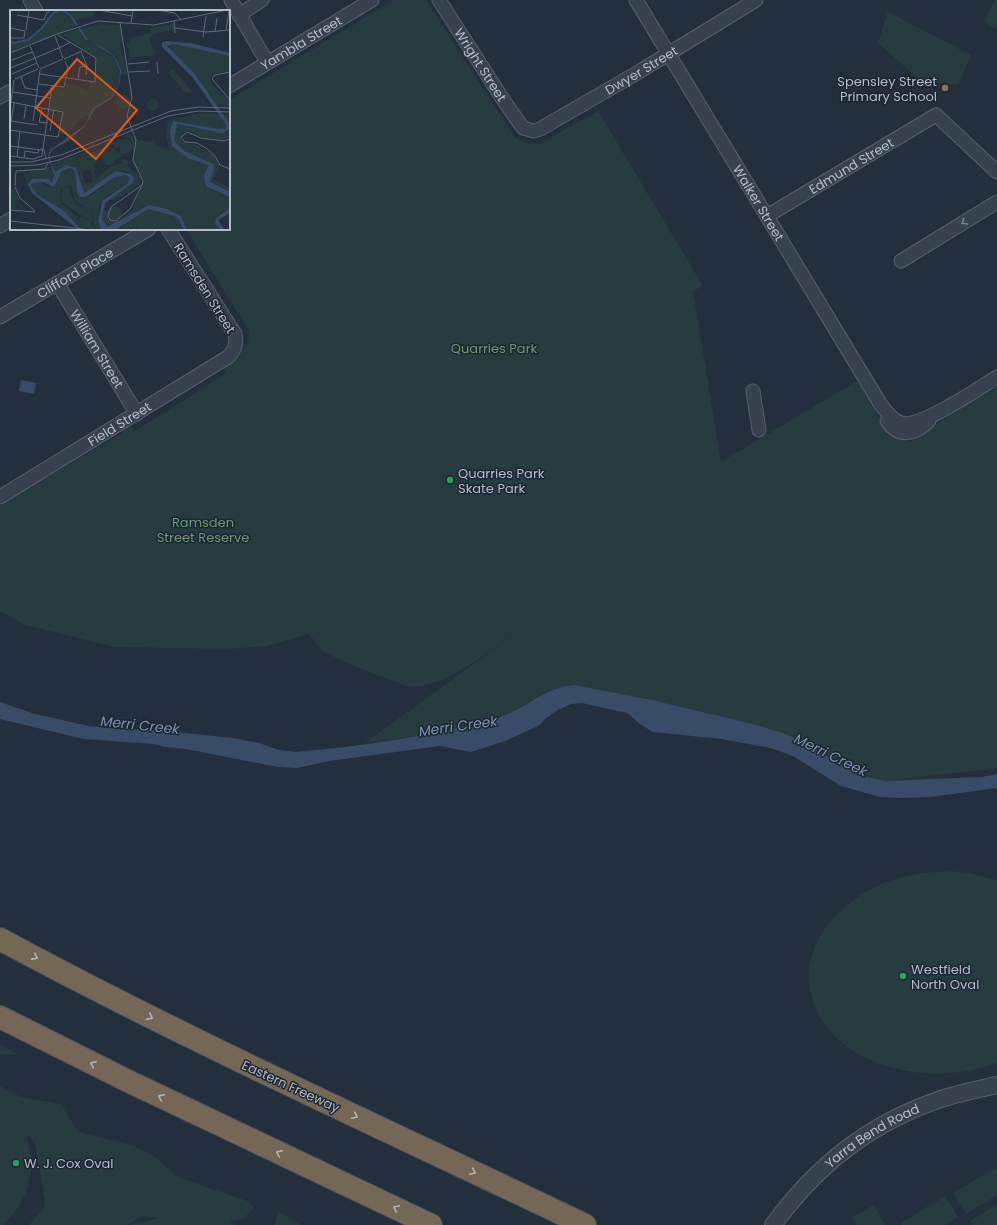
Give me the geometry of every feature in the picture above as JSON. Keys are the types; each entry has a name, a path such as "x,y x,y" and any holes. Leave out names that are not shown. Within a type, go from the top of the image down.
{"highway":[{"name":"Eastern Freeway","path":"0,939 120,1002 224,1054 584,1225"},
{"path":"0,1017 135,1084 431,1225"}],"street":[{"path":"30,0 35,10"},
{"path":"230,0 268,62"},
{"path":"239,14 262,0"},
{"name":"Yambla Street","path":"230,85 372,0"},
{"name":"Wright Street","path":"439,0 523,128"},
{"name":"Walker Street","path":"636,0 881,405 889,424 895,430 902,429 908,434 915,432 926,424 933,416 997,377"},
{"name":"Dwyer Street","path":"523,128 534,131 540,129 637,73 756,0"},
{"path":"0,97 10,92"},
{"name":"Edmund Street","path":"767,216 936,115 997,172"},
{"path":"901,261 997,202"},
{"path":"0,226 10,220"},
{"name":"Clifford Place","path":"0,317 147,230"},
{"name":"Ramsden Street","path":"169,230 235,334 237,341 236,348"},
{"name":"William Street","path":"57,283 137,414"},
{"name":"Field Street","path":"0,497 229,356 236,348"},
{"path":"753,391 759,430"},
{"name":"Yarra Bend Road","path":"773,1225 796,1195 827,1164 854,1142 876,1128 902,1114 942,1098 997,1085"}],"green space":[{"path":"394,0 426,0 516,139 528,143 540,144 598,111 703,286 693,291 721,462 857,381 880,418 888,435 911,442 944,419 997,386 997,768 885,781 863,776 805,743 786,734 757,725 652,700 563,686 541,695 511,714 454,729 365,743 519,631 473,663 441,681 420,686 407,686 356,667 322,651 309,634 267,646 229,649 115,647 25,625 0,611 0,506 122,433 122,428 129,423 135,431 227,373 223,366 248,345 249,331 187,230 230,230 230,99"},
{"path":"995,0 997,0 997,29 984,22"},
{"path":"888,12 971,55 958,85 921,81 878,43"},
{"name":"Westfield North Oval","path":"951,871 968,873 997,880 997,1063 962,1072 929,1073 907,1071 886,1066 865,1058 846,1046 831,1032 818,1015 811,994 809,973 813,954 820,936 832,920 846,906 862,894 880,885 905,876"},
{"path":"0,1044 19,1055 0,1054"},
{"path":"0,1086 21,1097 61,1104 78,1132 132,1145 154,1156 178,1177 250,1202 254,1208 243,1219 229,1222 235,1225 131,1225 158,1218 142,1216 126,1225 29,1225 44,1208 45,1199 34,1141 26,1134 31,1158 28,1186 16,1211 3,1225 0,1225"},
{"path":"997,1167 997,1195 966,1214 953,1193"},
{"path":"945,1196 958,1217 945,1225 902,1225 901,1223"},
{"path":"874,1205 885,1225 857,1225 852,1217"},
{"path":"997,1205 997,1225 973,1225 970,1221"},
{"path":"278,1211 301,1225 274,1225"}],"water":[{"path":"21,380 36,383 34,394 19,391"},
{"path":"574,685 652,700 757,725 786,734 863,776 885,781 982,777 997,774 997,788 931,797 880,797 841,786 793,756 771,748 721,739 653,732 640,724 627,713 582,703 571,704 558,710 545,719 540,725 505,741 471,752 440,746 329,761 297,768 278,767 154,744 84,739 0,719 0,702 35,714 89,726 119,729 157,730 232,738 259,743 279,750 296,752 398,740 448,730 497,718 517,710 553,690"}],"place":[{"name":"Spensley Street Primary School","path":"945,88"},
{"name":"Quarries Park Skate Park","path":"450,480"},
{"name":"Westfield North Oval","path":"903,976"},
{"name":"W. J. Cox Oval","path":"16,1163"}],"park label":[{"name":"Quarries Park","path":"494,348"},
{"name":"Ramsden Street Reserve","path":"203,530"}],"water label":[{"name":"Merri Creek","path":"140,725"},
{"name":"Merri Creek","path":"458,726"},
{"name":"Merri Creek","path":"831,755"}]}
